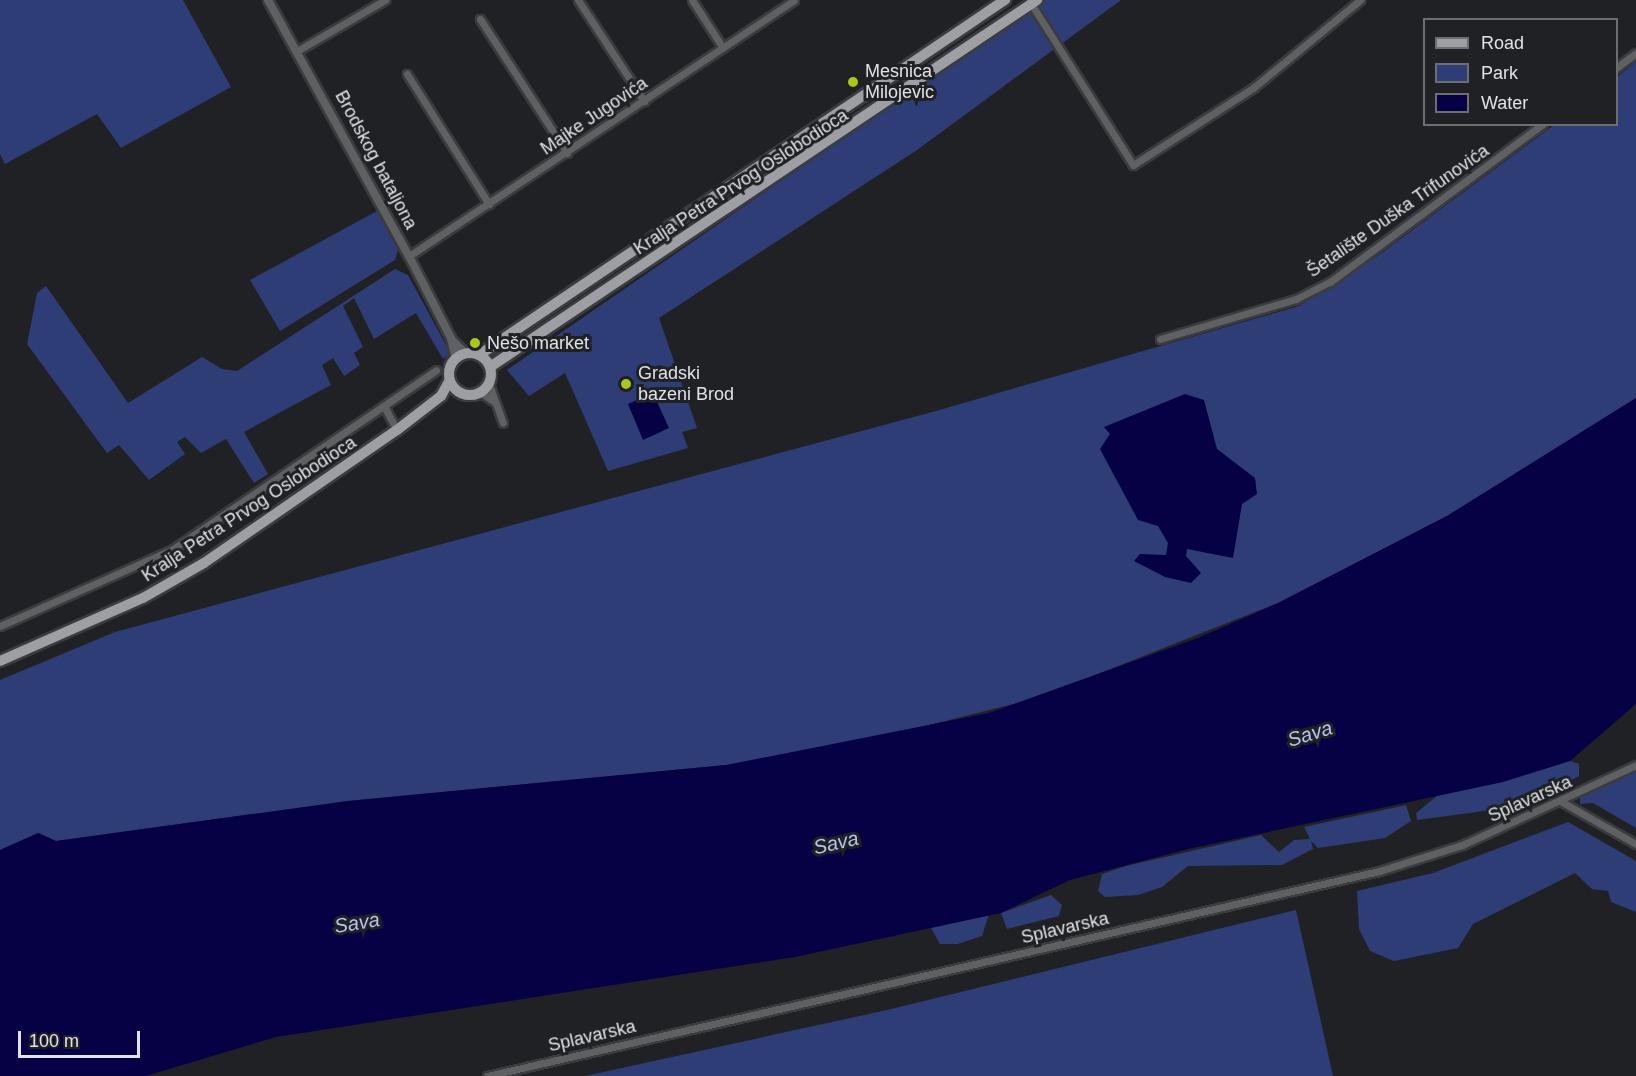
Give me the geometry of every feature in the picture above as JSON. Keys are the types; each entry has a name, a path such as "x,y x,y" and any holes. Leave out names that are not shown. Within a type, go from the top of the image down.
{"main road":[{"name":"Kralja Petra Prvog Oslobodioca","path":"479,355 1005,0"},
{"name":"Kralja Petra Prvog Oslobodioca","path":"490,367 800,163 1032,1"},
{"path":"790,147 800,163"},
{"path":"479,355 490,367 489,384 480,392 459,391 450,380 460,356 479,355"},
{"name":"Kralja Petra Prvog Oslobodioca","path":"441,396 450,380"},
{"name":"Kralja Petra Prvog Oslobodioca","path":"0,662 143,598 204,563 397,430 441,396 459,391"}],"street":[{"name":"Brodskog bataljona","path":"268,0 409,256 460,356"},
{"path":"297,51 385,0"},
{"path":"578,0 644,101"},
{"path":"692,0 723,48"},
{"name":"Majke Jugovića","path":"409,256 794,0"},
{"path":"1032,1 1133,165 1253,88 1360,0"},
{"path":"480,19 567,153"},
{"path":"1618,67 1636,53"},
{"path":"407,74 489,204"},
{"name":"Šetalište Duška Trifunovića","path":"1160,339 1296,299 1330,282 1540,126"},
{"name":"Kralja Petra Prvog Oslobodioca","path":"0,626 173,549 436,370"},
{"path":"489,384 503,423"},
{"path":"480,392 495,402"},
{"path":"384,406 397,430"},
{"name":"Splavarska","path":"487,1076 1354,877 1462,845 1562,802 1636,765"},
{"path":"1562,802 1636,844"}],"green space":[{"path":"0,0 183,0 231,87 121,148 97,114 5,164 0,154"},
{"path":"1043,0 1121,0 917,150 659,318 697,428 682,432 688,448 608,471 565,373 529,396 507,370"},
{"path":"1636,62 1636,398 1447,516 1278,603 1037,698 850,745 726,765 348,801 56,841 39,833 0,850 0,680 115,632 936,411 1299,306 1379,255 1553,126 1618,126 1618,76"},
{"path":"377,211 398,250 395,260 280,331 250,280"},
{"path":"395,269 408,275 451,354 443,359 416,313 374,339 354,298 343,306 363,347 354,353 360,365 344,376 333,358 322,365 331,385 244,432 268,474 254,483 226,439 201,453 185,437 177,442 185,454 149,480 119,445 107,453 27,344 37,293 46,286 128,403 202,357 222,369 237,371"},
{"path":"1570,761 1579,764 1579,776 1525,805 1515,800 1506,808 1417,820 1416,813 1437,796"},
{"path":"1636,770 1636,828 1593,803 1580,804 1580,798"},
{"path":"1406,805 1411,821 1385,838 1318,848 1311,841 1313,849 1282,865 1188,866 1162,887 1138,895 1105,897 1098,891 1102,874 1126,866 1261,835 1279,852 1294,840 1310,839 1304,827"},
{"path":"1568,822 1636,861 1636,912 1611,902 1608,891 1592,889 1575,873 1473,924 1458,948 1394,961 1370,951 1359,929 1357,891 1433,873"},
{"path":"1051,895 1062,905 1059,916 1007,929 1001,913"},
{"path":"1296,910 1333,1076 585,1076 887,1010"},
{"path":"989,914 982,936 958,944 940,944 931,928"}],"water":[{"path":"653,393 669,428 643,440 628,404"},
{"path":"1185,394 1204,400 1217,449 1255,478 1257,494 1242,504 1233,558 1187,549 1186,556 1201,573 1191,583 1165,577 1134,561 1140,554 1166,555 1168,543 1158,526 1138,520 1100,449 1110,434 1104,427"},
{"name":"Sava","path":"1636,398 1636,704 1570,761 1503,782 1188,849 1070,880 1001,913 795,957 276,1037 146,1076 0,1076 0,850 38,833 56,841 348,801 726,765 989,713 1198,638 1278,603 1447,516"}],"place":[{"name":"Mesnica Milojevic","path":"853,82"},
{"name":"Nešo market","path":"475,343"},
{"name":"Gradski bazeni Brod","path":"626,384"}]}
